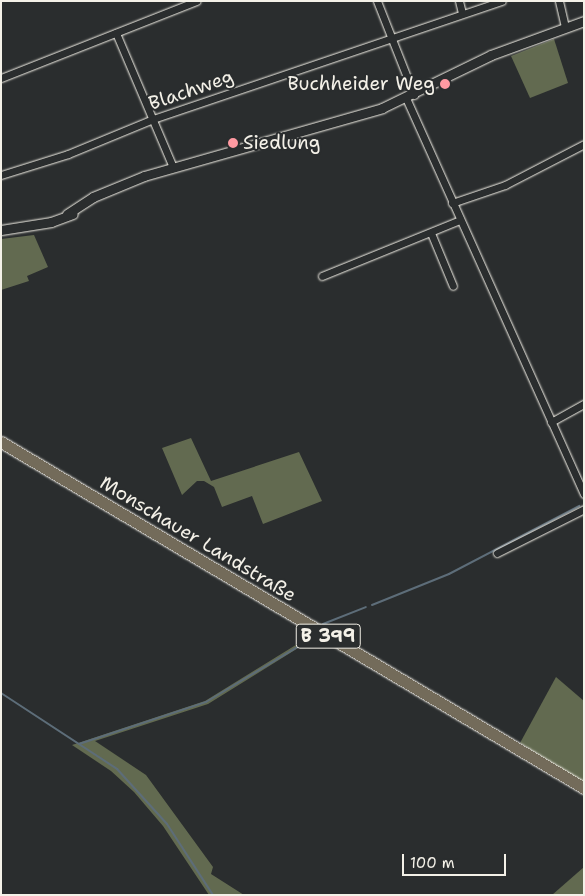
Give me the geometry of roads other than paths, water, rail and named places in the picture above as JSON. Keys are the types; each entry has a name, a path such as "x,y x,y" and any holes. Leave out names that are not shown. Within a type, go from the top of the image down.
{"main road":[{"name":"Monschauer Landstraße","path":"1,442 584,788"}],"street":[{"path":"1,78 196,1"},
{"path":"377,1 394,38 410,97 452,203 584,494"},
{"path":"459,1 462,13"},
{"name":"Blachweg","path":"1,175 68,154 153,119 502,1"},
{"path":"559,1 565,26"},
{"path":"1,230 51,222 84,202 144,176 382,108 410,97 491,55 565,26 584,21"},
{"path":"116,33 173,167"},
{"path":"452,203 505,185 584,144"},
{"path":"322,276 460,220"},
{"path":"431,233 453,286"},
{"path":"551,422 584,404"},
{"path":"498,554 584,509"}],"waterway":[{"path":"372,605 449,574 579,506"},
{"path":"323,624 366,607"},
{"path":"79,744 206,702 314,637"},
{"path":"1,693 117,769 167,824 213,895"}],"place":[{"name":"Buchheider Weg","path":"445,84"},
{"name":"Siedlung","path":"233,143"}]}
